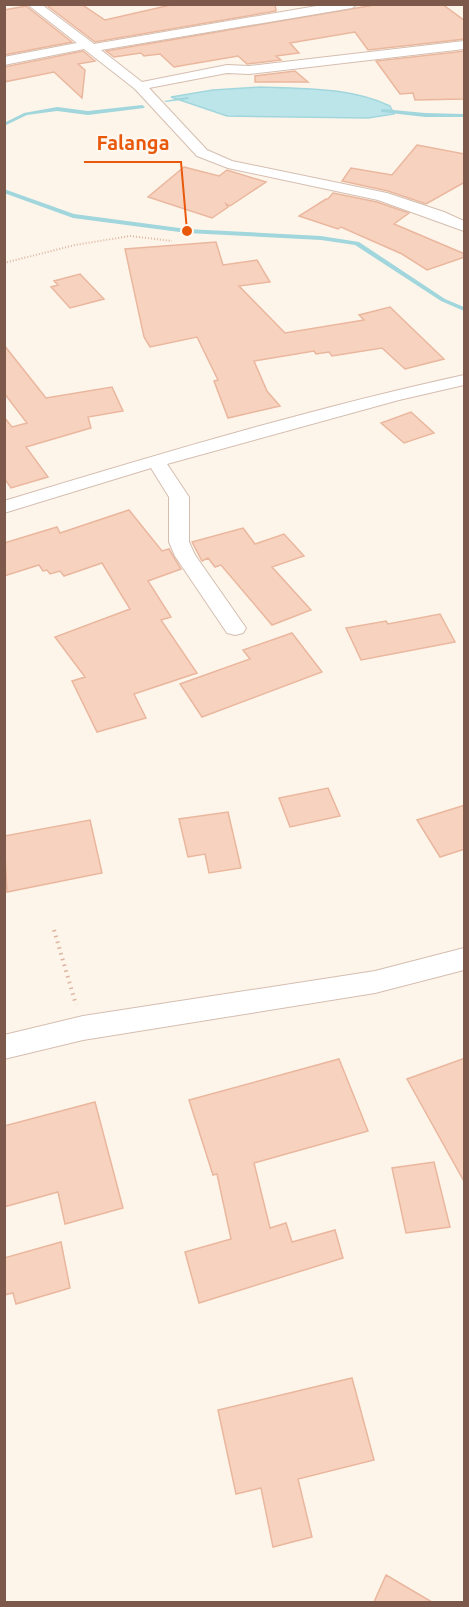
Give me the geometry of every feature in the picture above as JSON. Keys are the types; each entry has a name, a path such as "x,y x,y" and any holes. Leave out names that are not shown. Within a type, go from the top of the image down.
{"street":[{"path":"33,4 140,86 152,102 202,153 228,164 382,196 439,215 465,227"},
{"path":"4,60 352,4"},
{"path":"140,86 227,69 249,70 465,45"},
{"path":"4,507 156,461 396,395 465,380"},
{"path":"156,461 179,497 179,542 185,556 235,628"},
{"path":"4,1047 83,1028 375,982 465,959"}],"path":[{"path":"4,263 75,245 130,236 172,241"},
{"path":"54,930 83,1028"}],"water":[{"path":"261,87 327,90 359,95 390,106 394,114 368,118 227,116 171,97 213,90"}],"building":[{"path":"45,4 81,4 105,20 175,4 275,4 276,11 95,42"},
{"path":"380,4 442,4 465,21 465,39 368,50 355,32 290,43 299,53 276,56 281,60 247,64 238,56 174,67 160,54 144,56 141,53 114,57 106,51"},
{"path":"26,6 72,42 4,55 4,10"},
{"path":"83,51 95,61 78,64 85,70 82,98 54,72 4,82 4,67"},
{"path":"465,51 465,99 415,100 413,93 400,94 376,61"},
{"path":"295,71 308,82 255,82 255,76"},
{"path":"417,145 465,154 465,182 426,204 388,191 342,181 351,168 392,175"},
{"path":"184,167 219,176 227,170 266,182 230,206 226,204 228,207 212,218 148,197"},
{"path":"333,193 377,202 409,213 394,224 465,254 465,257 427,270 402,254 341,227 338,229 299,216 328,199"},
{"path":"216,242 223,265 257,260 270,282 239,286 285,333 364,320 359,315 390,307 444,359 405,369 382,348 332,356 329,352 316,354 314,351 254,361 267,391 280,406 228,418 214,381 218,380 197,337 150,347 144,337 125,249"},
{"path":"80,274 104,299 70,308 51,287 58,285 54,281"},
{"path":"4,345 46,398 112,387 123,411 88,417 91,428 26,447 48,477 11,488 4,478 4,417 12,427 27,423 4,393"},
{"path":"411,412 434,433 404,443 381,423"},
{"path":"129,510 162,551 169,549 181,569 148,581 171,617 161,620 197,673 134,694 146,718 97,732 72,681 85,677 55,637 130,609 102,563 64,576 60,571 50,574 47,570 43,571 39,565 4,576 4,543 57,527 60,533"},
{"path":"243,528 255,544 284,534 304,556 272,567 311,610 272,625 221,565 215,567 208,558 202,561 192,542"},
{"path":"440,614 455,642 361,660 346,628 386,621 388,624"},
{"path":"292,633 322,672 202,717 180,684 250,659 243,650"},
{"path":"328,788 340,816 290,827 279,798"},
{"path":"465,805 465,849 440,857 417,820"},
{"path":"228,812 241,868 209,873 205,854 188,857 179,819"},
{"path":"90,820 102,873 7,892 4,836"},
{"path":"465,1058 465,1183 407,1079"},
{"path":"339,1059 368,1131 254,1163 270,1228 286,1223 292,1242 335,1230 343,1258 199,1303 185,1252 231,1239 217,1174 213,1175 189,1100"},
{"path":"95,1102 123,1208 65,1224 58,1192 4,1207 4,1126"},
{"path":"434,1162 450,1227 406,1233 392,1168"},
{"path":"61,1242 70,1288 16,1304 13,1293 4,1295 4,1258"},
{"path":"352,1378 374,1460 298,1479 312,1537 273,1547 261,1488 236,1494 218,1410"},
{"path":"386,1575 432,1602 374,1602"}],"waterway":[{"path":"166,101 187,98"},
{"path":"4,125 26,114 57,109 88,113 142,107"},
{"path":"383,111 464,116"},
{"path":"4,191 73,216 187,231 321,238 357,243 443,300 464,309"}],"place":[{"name":"Falanga","path":"187,231"}]}
